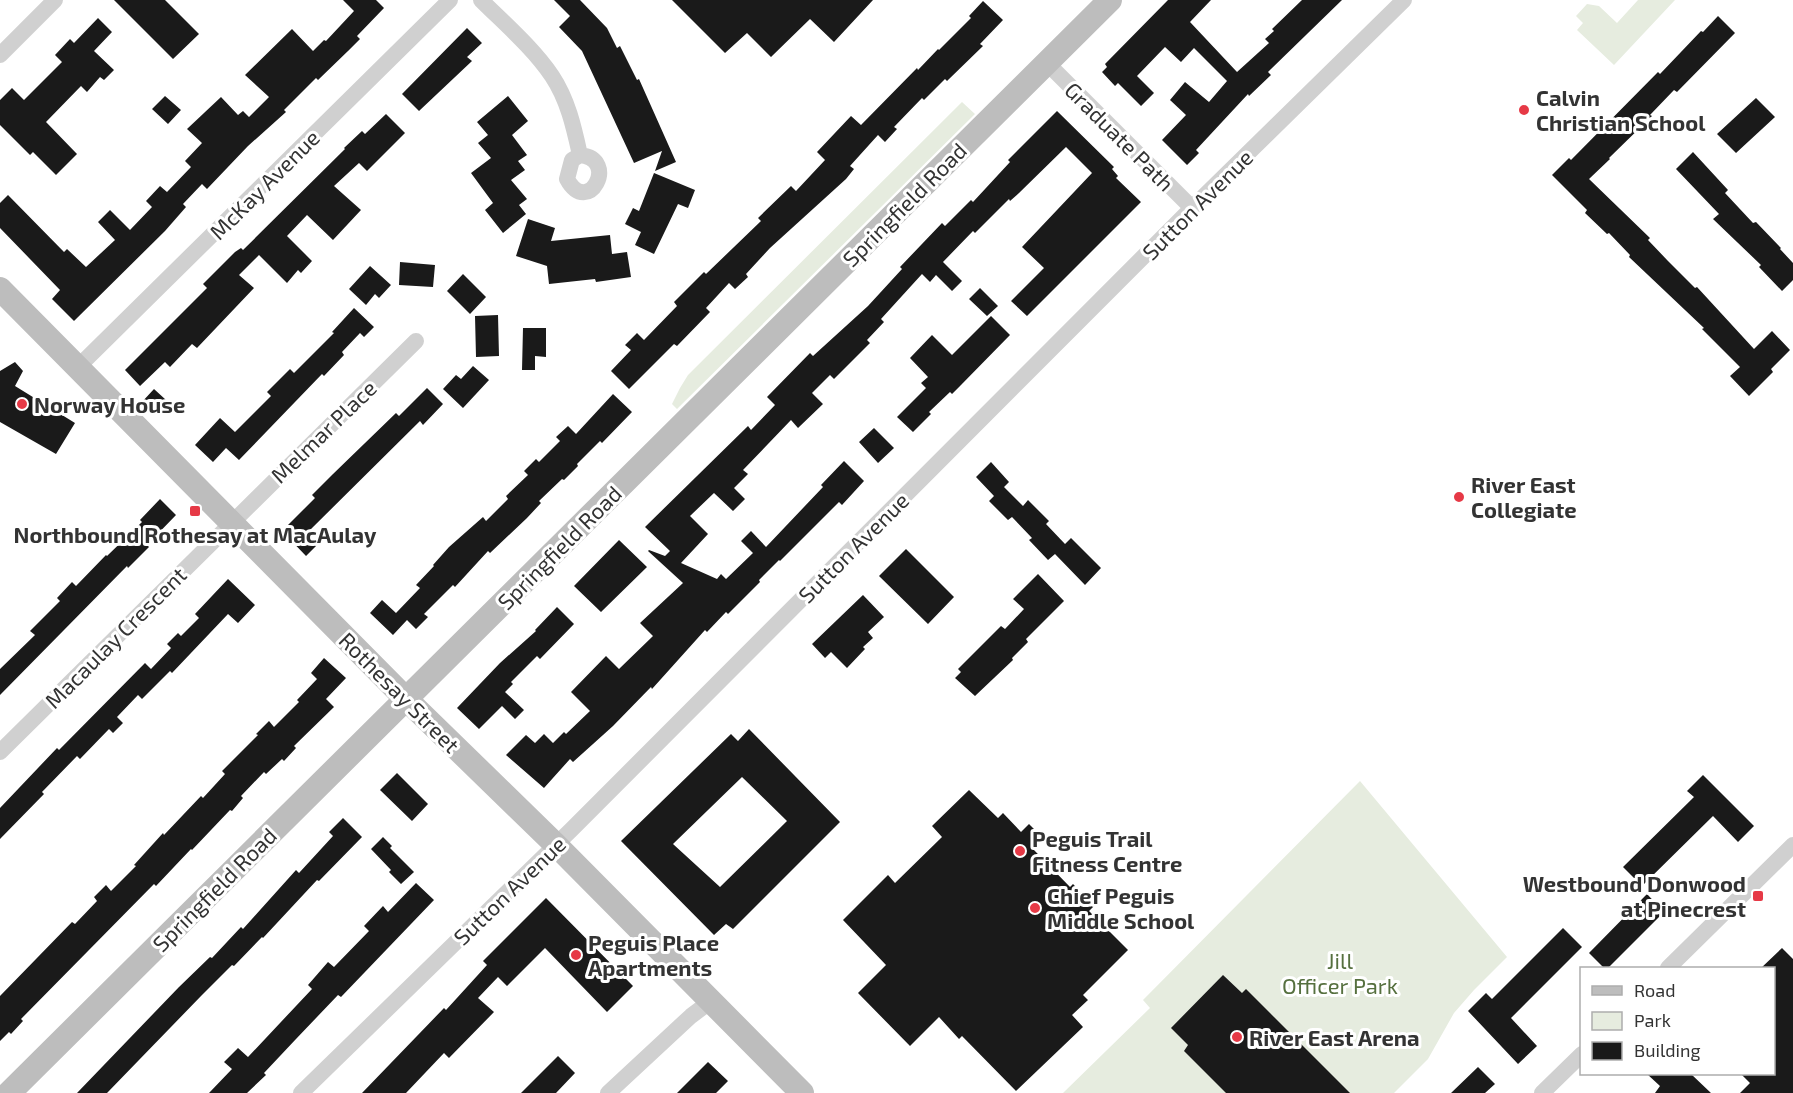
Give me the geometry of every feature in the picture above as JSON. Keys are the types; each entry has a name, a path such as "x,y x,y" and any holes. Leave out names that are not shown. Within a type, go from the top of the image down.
{"street":[{"path":"0,55 55,0"},
{"name":"McKay Avenue","path":"77,368 450,0"},
{"path":"481,0 540,60 552,77 570,116 580,155"},
{"name":"Springfield Road","path":"9,1093 1110,0"},
{"name":"Sutton Avenue","path":"302,1093 1404,0"},
{"name":"Graduate Path","path":"1047,63 1192,208"},
{"name":"Rothesay Street","path":"0,289 406,699 555,844 802,1093"},
{"name":"Melmar Place","path":"231,522 416,341"},
{"name":"Macaulay Crescent","path":"0,752 231,522"},
{"path":"1670,967 1793,845"},
{"path":"608,1093 691,1016 711,1001"},
{"path":"1542,1093 1580,1055"}],"green space":[{"path":"1638,0 1675,0 1614,65 1577,30 1583,23 1576,16 1587,4 1599,6 1617,23"},
{"path":"962,102 975,114 677,409 672,404 688,375"},
{"name":"Jill Officer Park","path":"1360,781 1507,957 1454,1013 1428,1059 1394,1093 1063,1093 1150,1008 1143,1000"}],"building":[{"path":"114,0 165,0 199,34 173,59"},
{"path":"343,0 376,0 384,8 357,36 360,39 318,80 316,78 284,110 286,112 248,146 207,189 202,184 183,204 186,207 165,231 74,321 52,299 60,290 0,228 0,203 8,195 64,252 67,249 86,267 115,240 98,222 110,210 130,230 152,207 146,201 160,186 167,192 191,167 185,161 202,143 187,129 221,97 238,115 243,111 249,117 269,97 245,75 292,29 313,51 324,40 326,41 354,11"},
{"path":"554,0 580,0 607,28 617,48 620,46 637,80 639,79 676,162 655,171 662,151 634,163 582,51 559,27 570,16"},
{"path":"672,0 873,0 834,42 810,19 771,57 747,33 725,53"},
{"path":"1168,0 1211,0 1190,22 1237,72 1269,43 1265,39 1274,31 1272,29 1302,0 1342,0 1268,72 1271,75 1249,96 1248,94 1196,150 1199,153 1187,165 1162,140 1186,115 1170,100 1185,82 1209,102 1227,81 1194,48 1181,62 1165,47 1137,76 1154,93 1141,106 1118,83 1115,86 1102,72 1107,67 1105,64"},
{"path":"983,1 1003,20 980,44 983,46 947,81 945,79 924,100 922,98 894,127 897,129 885,142 878,135 850,166 854,169 846,179 770,248 746,274 748,277 735,289 729,283 706,308 710,312 677,346 674,344 629,389 611,371 631,350 625,345 637,333 644,340 677,306 674,302 761,221 758,218 791,186 796,191 825,160 817,152 851,116 861,125 917,68 918,70 971,18 969,16"},
{"path":"1718,16 1735,33 1677,92 1674,90 1650,115 1652,116 1589,179 1650,238 1648,240 1695,288 1697,287 1754,349 1772,331 1790,350 1771,369 1773,372 1749,396 1730,376 1740,367 1702,329 1704,328 1629,257 1630,255 1609,233 1607,234 1585,213 1587,210 1552,175 1569,158 1571,160 1658,72 1660,74"},
{"path":"98,18 112,32 94,51 114,70 104,80 100,77 87,92 81,86 46,122 77,154 56,175 33,152 30,155 0,125 0,100 12,88 24,100 62,62 55,55 70,39 74,43"},
{"path":"467,28 482,43 467,57 472,61 419,111 402,94"},
{"path":"165,96 181,110 168,124 152,109"},
{"path":"508,96 528,121 512,135 527,155 518,161 525,170 511,180 527,199 519,205 526,214 503,233 485,210 493,203 471,173 491,158 478,143 488,135 477,122"},
{"path":"1756,98 1775,117 1736,153 1717,134"},
{"path":"1057,111 1114,167 1112,169 1118,176 1116,178 1141,202 1027,316 1011,301 1044,268 1022,247 1092,173 1066,147 975,233 973,231 943,262 962,281 952,291 936,275 930,282 922,274 881,319 884,322 867,340 870,343 834,379 830,375 812,393 823,404 798,428 791,420 743,470 748,474 734,488 745,499 733,511 714,493 690,516 708,534 681,563 717,579 721,574 726,579 753,553 741,541 751,531 766,547 823,487 821,485 844,461 864,481 842,505 839,502 779,560 728,614 726,612 707,632 705,630 652,689 651,687 573,762 570,759 544,788 506,755 526,735 535,743 544,734 553,743 590,711 571,692 606,656 619,669 653,636 640,623 683,583 648,551 665,556 670,551 645,527 748,426 751,430 775,405 767,397 810,353 813,356 868,306 902,269 900,267 942,223 945,226 971,200 973,202 1010,162 1008,160"},
{"path":"386,114 405,133 367,171 359,163 334,186 361,210 333,240 307,215 287,236 312,261 301,273 298,270 287,283 259,255 239,275 254,288 197,348 192,344 170,367 165,362 140,386 125,370 207,288 203,284 235,252 241,248 243,250 344,148 362,131 365,134"},
{"path":"1693,152 1728,190 1725,193 1753,223 1756,222 1793,263 1793,280 1782,291 1759,267 1761,265 1713,219 1719,214 1676,169"},
{"path":"654,173 695,190 688,208 678,204 654,254 635,245 641,232 625,224 633,208 639,211"},
{"path":"528,219 555,228 551,241 610,235 612,254 627,252 631,277 596,282 595,279 549,284 547,266 516,256"},
{"path":"400,262 435,265 433,287 399,285"},
{"path":"370,266 391,285 379,298 375,294 366,305 349,289"},
{"path":"463,274 486,297 470,314 447,291"},
{"path":"980,288 998,306 987,316 969,299"},
{"path":"354,308 374,327 364,337 360,333 342,352 344,355 324,376 322,374 239,460 226,448 213,462 195,445 220,418 235,432 271,396 267,392 290,369 294,373 334,333 332,332"},
{"path":"498,315 499,356 476,357 475,316"},
{"path":"991,316 1010,335 952,394 950,392 929,412 931,414 913,432 897,417 926,388 921,383 928,377 910,358 932,335 952,355"},
{"path":"523,328 546,328 546,357 535,356 535,370 522,370"},
{"name":"Norway House","path":"15,362 23,371 15,386 75,423 56,454 0,422 0,371"},
{"path":"473,366 489,380 463,408 443,389 456,375 461,379"},
{"path":"427,388 443,404 423,425 420,421 309,531 320,542 306,556 282,531 315,498 312,495 333,474 396,413 399,416"},
{"path":"154,389 166,400 153,414 141,403"},
{"path":"613,394 632,412 602,443 600,441 577,464 578,466 564,480 562,479 539,501 541,503 527,518 490,553 488,551 455,587 453,585 424,614 428,617 416,629 407,620 393,635 370,613 382,600 396,613 420,588 416,585 449,547 483,517 486,521 508,499 506,496 528,475 524,471 536,459 539,462 560,441 556,437 568,426 576,434"},
{"path":"874,428 894,448 878,463 859,442"},
{"path":"991,462 1009,482 1004,487 1023,506 1028,500 1049,521 1046,524 1065,544 1071,538 1101,568 1085,585 1055,554 1048,560 1029,540 1032,538 1012,517 1008,520 989,501 994,496 976,477"},
{"path":"160,499 176,515 147,545 149,547 128,568 127,566 0,695 0,669 35,635 30,631 60,601 57,598 72,582 76,586 142,522 140,520"},
{"path":"619,540 647,567 601,612 574,586"},
{"path":"906,549 954,597 928,624 879,576"},
{"path":"1038,574 1064,601 1026,639 1028,642 1012,658 1013,660 975,696 955,678 961,672 958,669 1001,626 1005,629 1024,609 1013,599"},
{"path":"228,579 255,605 238,623 228,614 172,673 170,671 142,699 138,695 117,717 123,723 113,733 109,729 80,759 77,756 0,839 0,808 57,748 59,750 145,663 151,669 171,648 167,644 178,633 181,636 199,618 195,614"},
{"path":"863,595 884,617 868,632 873,638 847,668 831,652 825,658 812,644"},
{"path":"557,607 574,624 540,659 537,656 511,682 513,684 505,692 524,710 515,719 502,706 479,729 457,708 500,663 536,631"},
{"path":"324,658 346,678 326,699 334,707 294,746 296,748 284,761 282,759 266,774 264,772 241,796 243,798 232,811 230,810 156,886 154,884 21,1019 23,1021 11,1034 9,1032 0,1041 0,996 72,922 75,924 97,901 94,897 106,885 111,891 136,866 134,865 163,833 164,835 201,796 203,798 225,774 222,771 269,721 274,727 299,702 297,700 317,679 311,673"},
{"path":"749,729 840,822 733,929 726,924 714,935 621,841 731,734 738,741","holes":["742,777 787,821 720,887 673,844"]},
{"path":"397,773 428,804 412,821 380,790"},
{"path":"1703,775 1754,826 1738,842 1713,816 1642,886 1623,867 1694,797 1687,791"},
{"path":"969,790 998,818 1003,813 1021,832 1029,824 1043,838 1033,849 1070,887 1073,884 1094,906 1089,911 1128,950 1083,995 1088,1000 1072,1015 1083,1027 1016,1091 962,1036 959,1039 939,1017 910,1046 858,993 886,965 843,920 888,875 895,883 942,837 932,826"},
{"path":"343,818 362,837 319,881 317,880 263,938 202,995 107,1093 77,1093 179,987 210,957 212,958 241,927 243,929 296,870 299,873 333,836 329,832"},
{"path":"383,837 392,846 390,848 414,872 401,884 371,849"},
{"path":"416,883 434,900 341,997 338,995 264,1073 266,1075 247,1093 209,1093 232,1069 224,1062 238,1048 248,1057 312,989 308,985 328,962 334,967 369,931 364,926 383,906 388,912"},
{"path":"1647,894 1664,912 1609,967 1603,967 1589,953"},
{"path":"546,898 633,986 607,1012 545,948 507,986 498,977 478,998 494,1012 449,1058 444,1053 406,1093 362,1093 444,1008 446,1010 487,965 483,961"},
{"path":"1563,928 1582,947 1511,1018 1537,1046 1518,1064 1468,1011 1486,993 1492,999"},
{"path":"1782,948 1793,959 1793,1093 1740,1093 1750,1083 1742,1075 1775,1075 1775,967 1762,967"},
{"name":"River East Arena","path":"1223,975 1242,993 1246,989 1350,1093 1226,1093 1184,1051 1188,1045 1171,1028"},
{"path":"558,1056 575,1073 556,1093 521,1093"},
{"path":"708,1062 728,1081 716,1093 677,1093"},
{"path":"1478,1067 1495,1084 1485,1093 1451,1093"},
{"path":"1648,1075 1692,1075 1711,1093 1655,1093 1660,1086"}],"place":[{"name":"Calvin Christian School","path":"1524,110"},
{"name":"Norway House","path":"22,404"},
{"name":"River East Collegiate","path":"1459,497"},
{"name":"Northbound Rothesay at MacAulay","path":"195,511"},
{"name":"Peguis Trail Fitness Centre","path":"1020,851"},
{"name":"Westbound Donwood at Pinecrest","path":"1758,896"},
{"name":"Chief Peguis Middle School","path":"1035,908"},
{"name":"Peguis Place Apartments","path":"576,955"},
{"name":"River East Arena","path":"1237,1037"}]}
